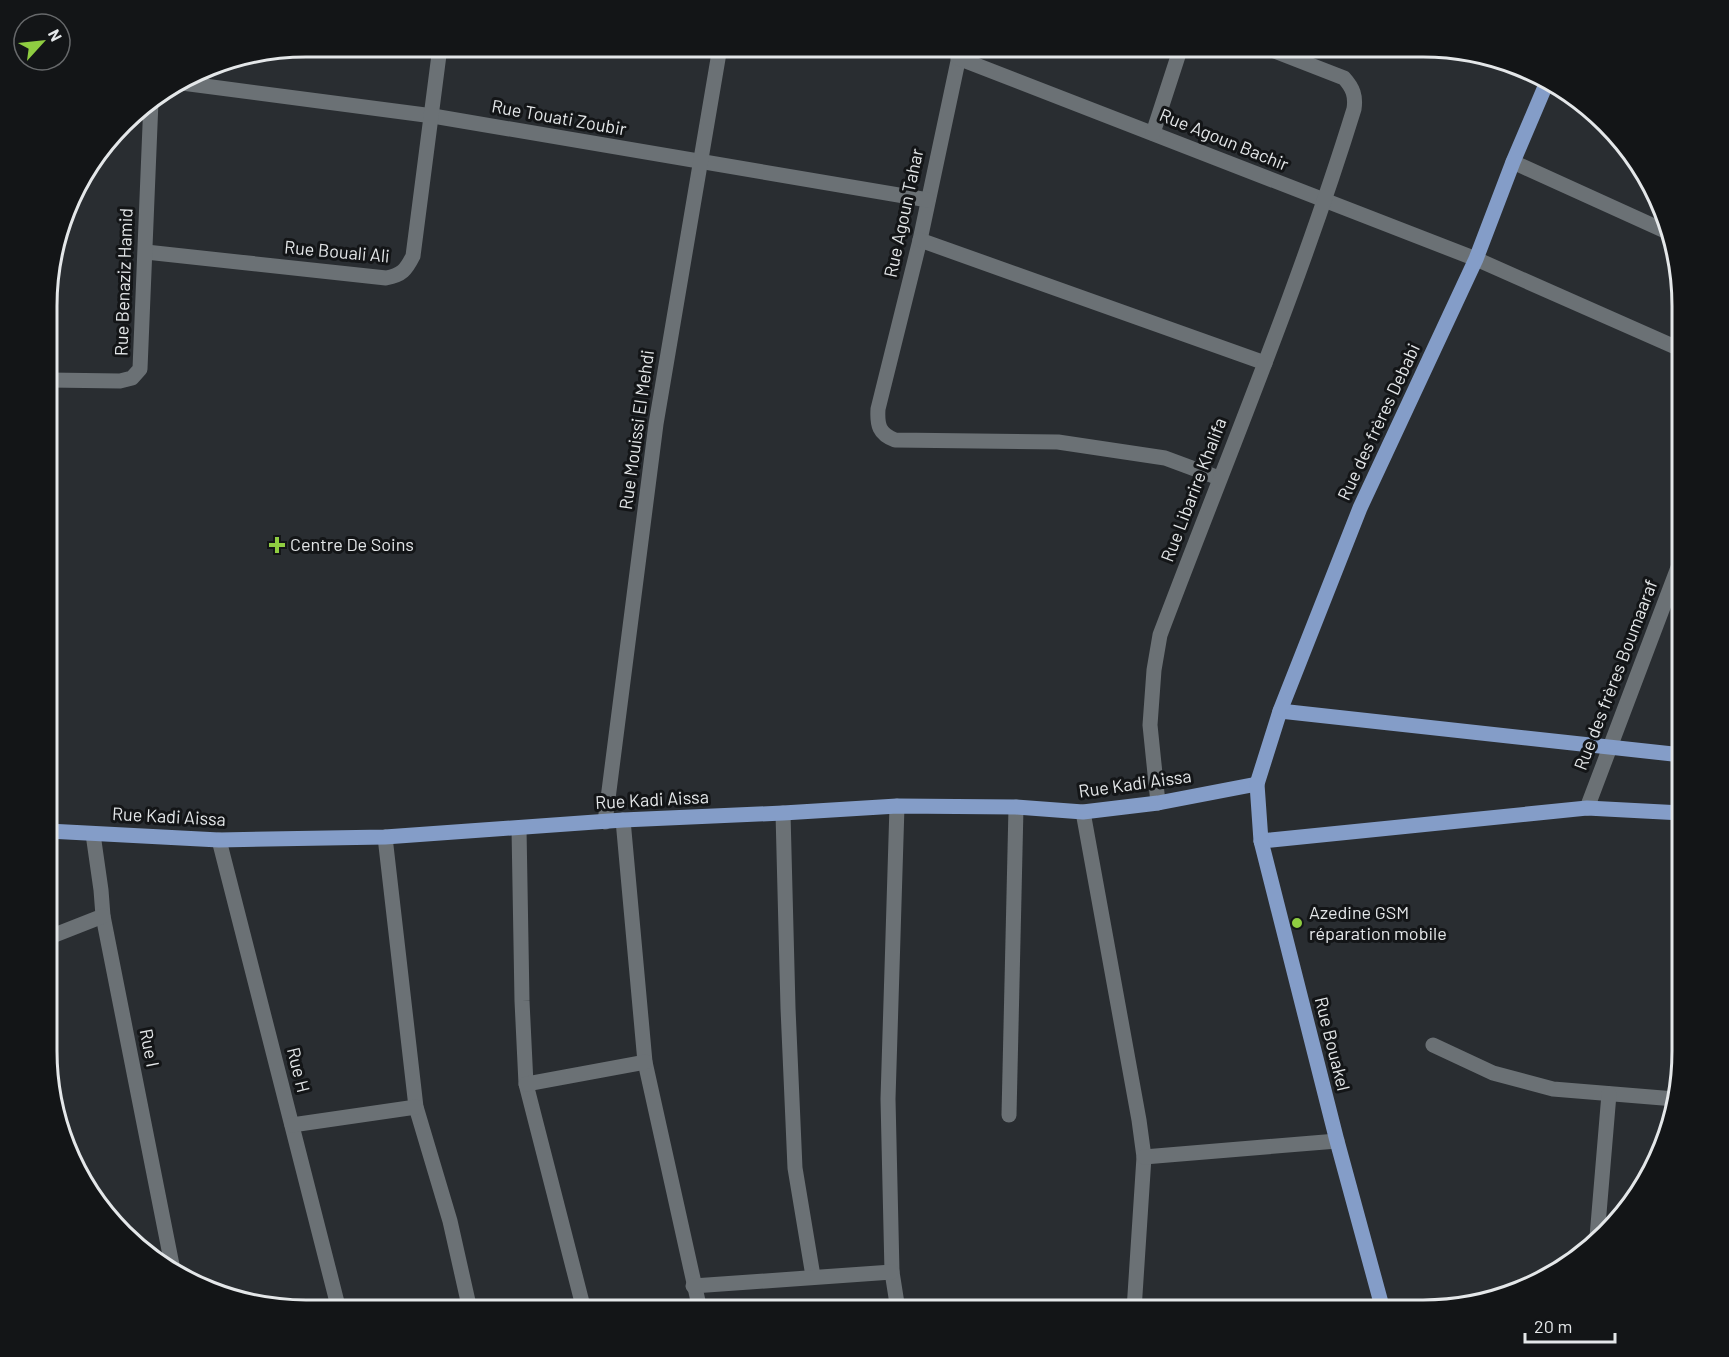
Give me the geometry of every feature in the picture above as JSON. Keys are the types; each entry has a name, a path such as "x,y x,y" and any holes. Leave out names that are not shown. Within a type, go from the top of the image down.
{"main road":[{"name":"Rue des frères Debabi","path":"1257,784 1280,711 1360,508 1476,259 1544,88"},
{"path":"1280,711 1672,754"},
{"name":"Rue Kadi Aissa","path":"57,832 219,840 385,837 623,820 897,806 1016,807 1083,813 1158,803 1257,784"},
{"name":"Rue Bouakel","path":"1257,784 1261,841 1380,1300"},
{"path":"1261,841 1587,808 1672,812"}],"street":[{"name":"Rue Bouali Ali","path":"146,252 386,278 400,276 413,256 439,57"},
{"name":"Rue Mouissi El Mehdi","path":"605,822 656,424 718,57"},
{"name":"Rue Agoun Tahar","path":"958,57 920,240 883,387 877,424 881,432 894,440 1058,442 1165,458 1219,478"},
{"name":"Rue Agoun Bachir","path":"971,57 1153,133 1476,259 1672,346"},
{"path":"1153,133 1178,57"},
{"name":"Rue Libarire Khalifa","path":"1158,803 1150,725 1154,670 1160,634 1265,363 1324,201 1356,98 1351,86 1344,78 1292,57"},
{"name":"Rue Touati Zoubir","path":"193,84 433,116 928,200"},
{"name":"Rue Benaziz Hamid","path":"57,380 120,381 132,378 140,369 151,111"},
{"path":"1513,162 1660,229"},
{"path":"920,240 1265,363"},
{"name":"Rue des frères Boumaaraf","path":"1587,808 1672,583"},
{"path":"896,1300 892,1272 888,1099 897,806"},
{"path":"1009,1115 1016,807"},
{"path":"783,813 795,1168 813,1276"},
{"path":"1083,813 1144,1157 1135,1300"},
{"path":"623,820 645,1062 697,1300"},
{"path":"519,828 526,1084 581,1300"},
{"name":"Rue I","path":"93,834 103,916 171,1261"},
{"path":"385,837 416,1107 450,1221 468,1300"},
{"name":"Rue H","path":"219,840 336,1300"},
{"path":"57,934 103,916"},
{"path":"1433,1045 1493,1073 1553,1089 1667,1098"},
{"path":"526,1084 645,1062"},
{"path":"1599,1227 1609,1094"},
{"path":"292,1125 416,1107"},
{"path":"1144,1157 1337,1141"},
{"path":"693,1286 892,1272"}],"place":[{"name":"Centre De Soins","path":"277,545"},
{"name":"Azedine GSM réparation mobile","path":"1297,923"}]}
